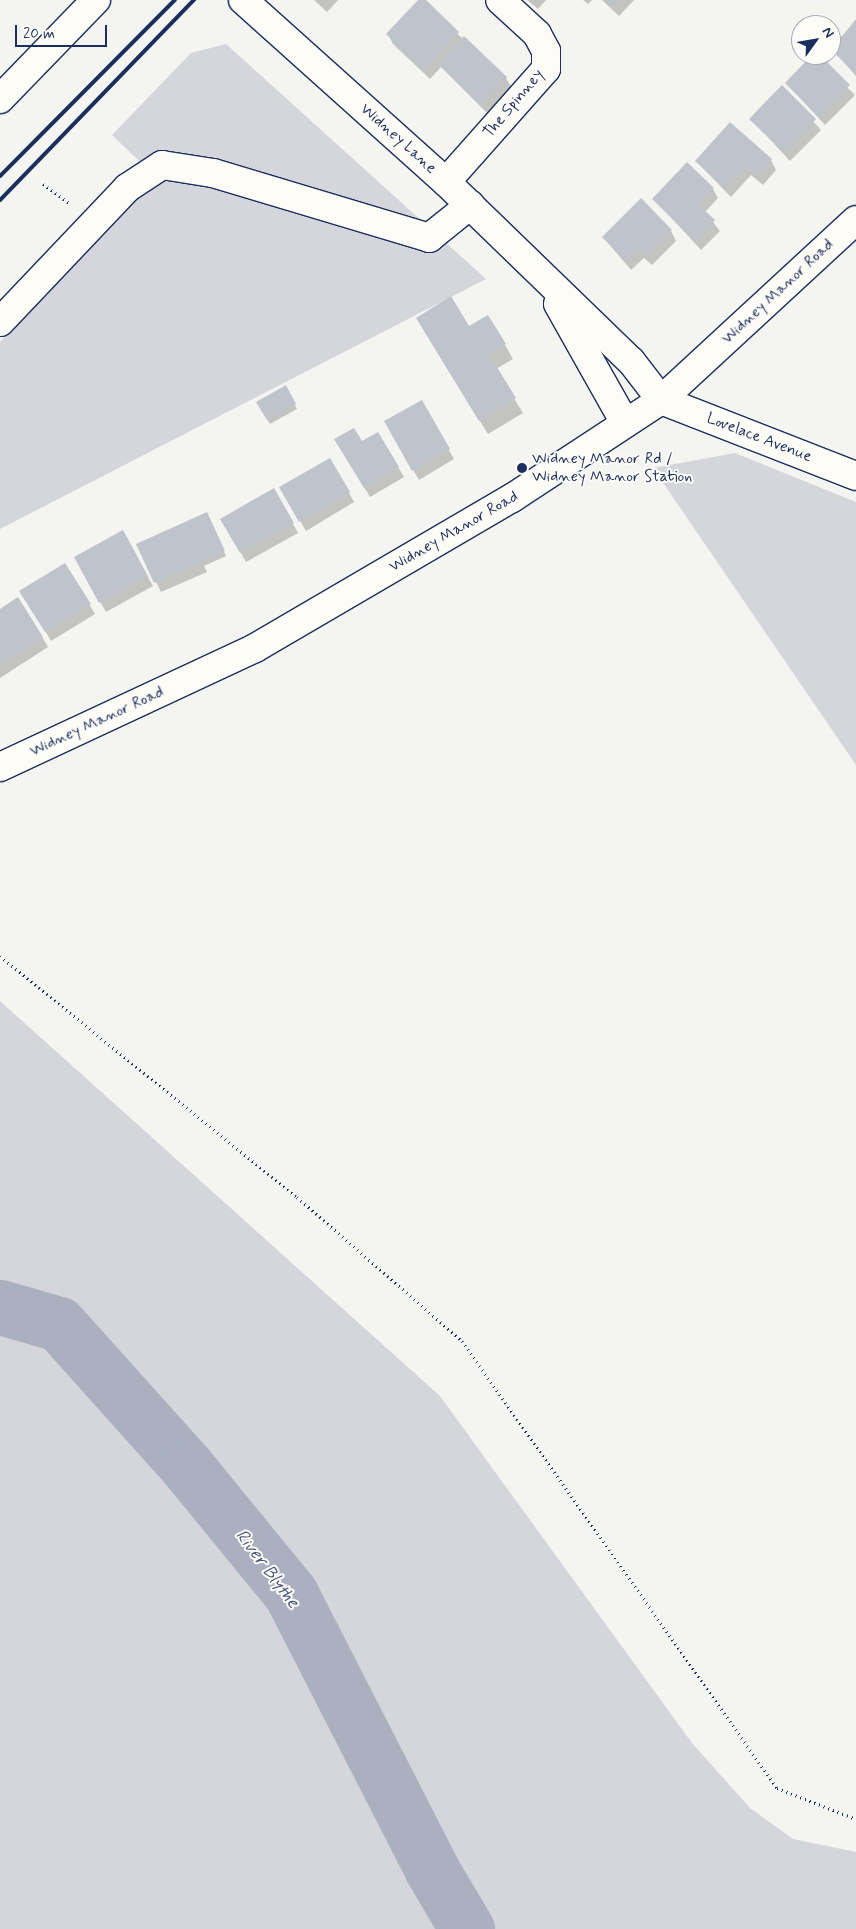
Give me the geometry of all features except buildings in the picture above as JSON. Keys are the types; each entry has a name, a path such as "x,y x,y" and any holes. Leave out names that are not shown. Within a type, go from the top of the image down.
{"street":[{"path":"0,99 96,0"},
{"name":"Widney Lane","path":"243,0 446,182 547,285 631,361 661,400"},
{"name":"The Spinney","path":"446,182 546,69 546,51 537,34 500,0"},
{"path":"0,322 127,188 162,165 213,173 429,238 470,205"},
{"name":"Widney Manor Road","path":"0,766 255,648 512,498 661,400 856,220"},
{"name":"Widney Lane","path":"547,285 625,422"},
{"path":"631,361 673,370 695,368"},
{"name":"Lovelace Avenue","path":"661,400 856,476"}],"path":[{"path":"0,956 297,1197 462,1341 778,1788 856,1819"}],"shaded area":[{"path":"226,44 486,279 0,529 0,342 157,178 112,135 191,53"},
{"path":"735,453 856,502 856,765 653,468"},
{"path":"0,1001 440,1396 692,1743 750,1808 793,1839 856,1852 856,1929 0,1929"}],"waterway":[{"name":"River Blythe","path":"0,1307 59,1324 188,1468 291,1594 432,1870 467,1929"}],"railway":[{"path":"0,176 175,0"},
{"path":"0,200 194,0"}],"place":[{"name":"Widney Manor Rd / Widney Manor Station","path":"522,468"}]}
